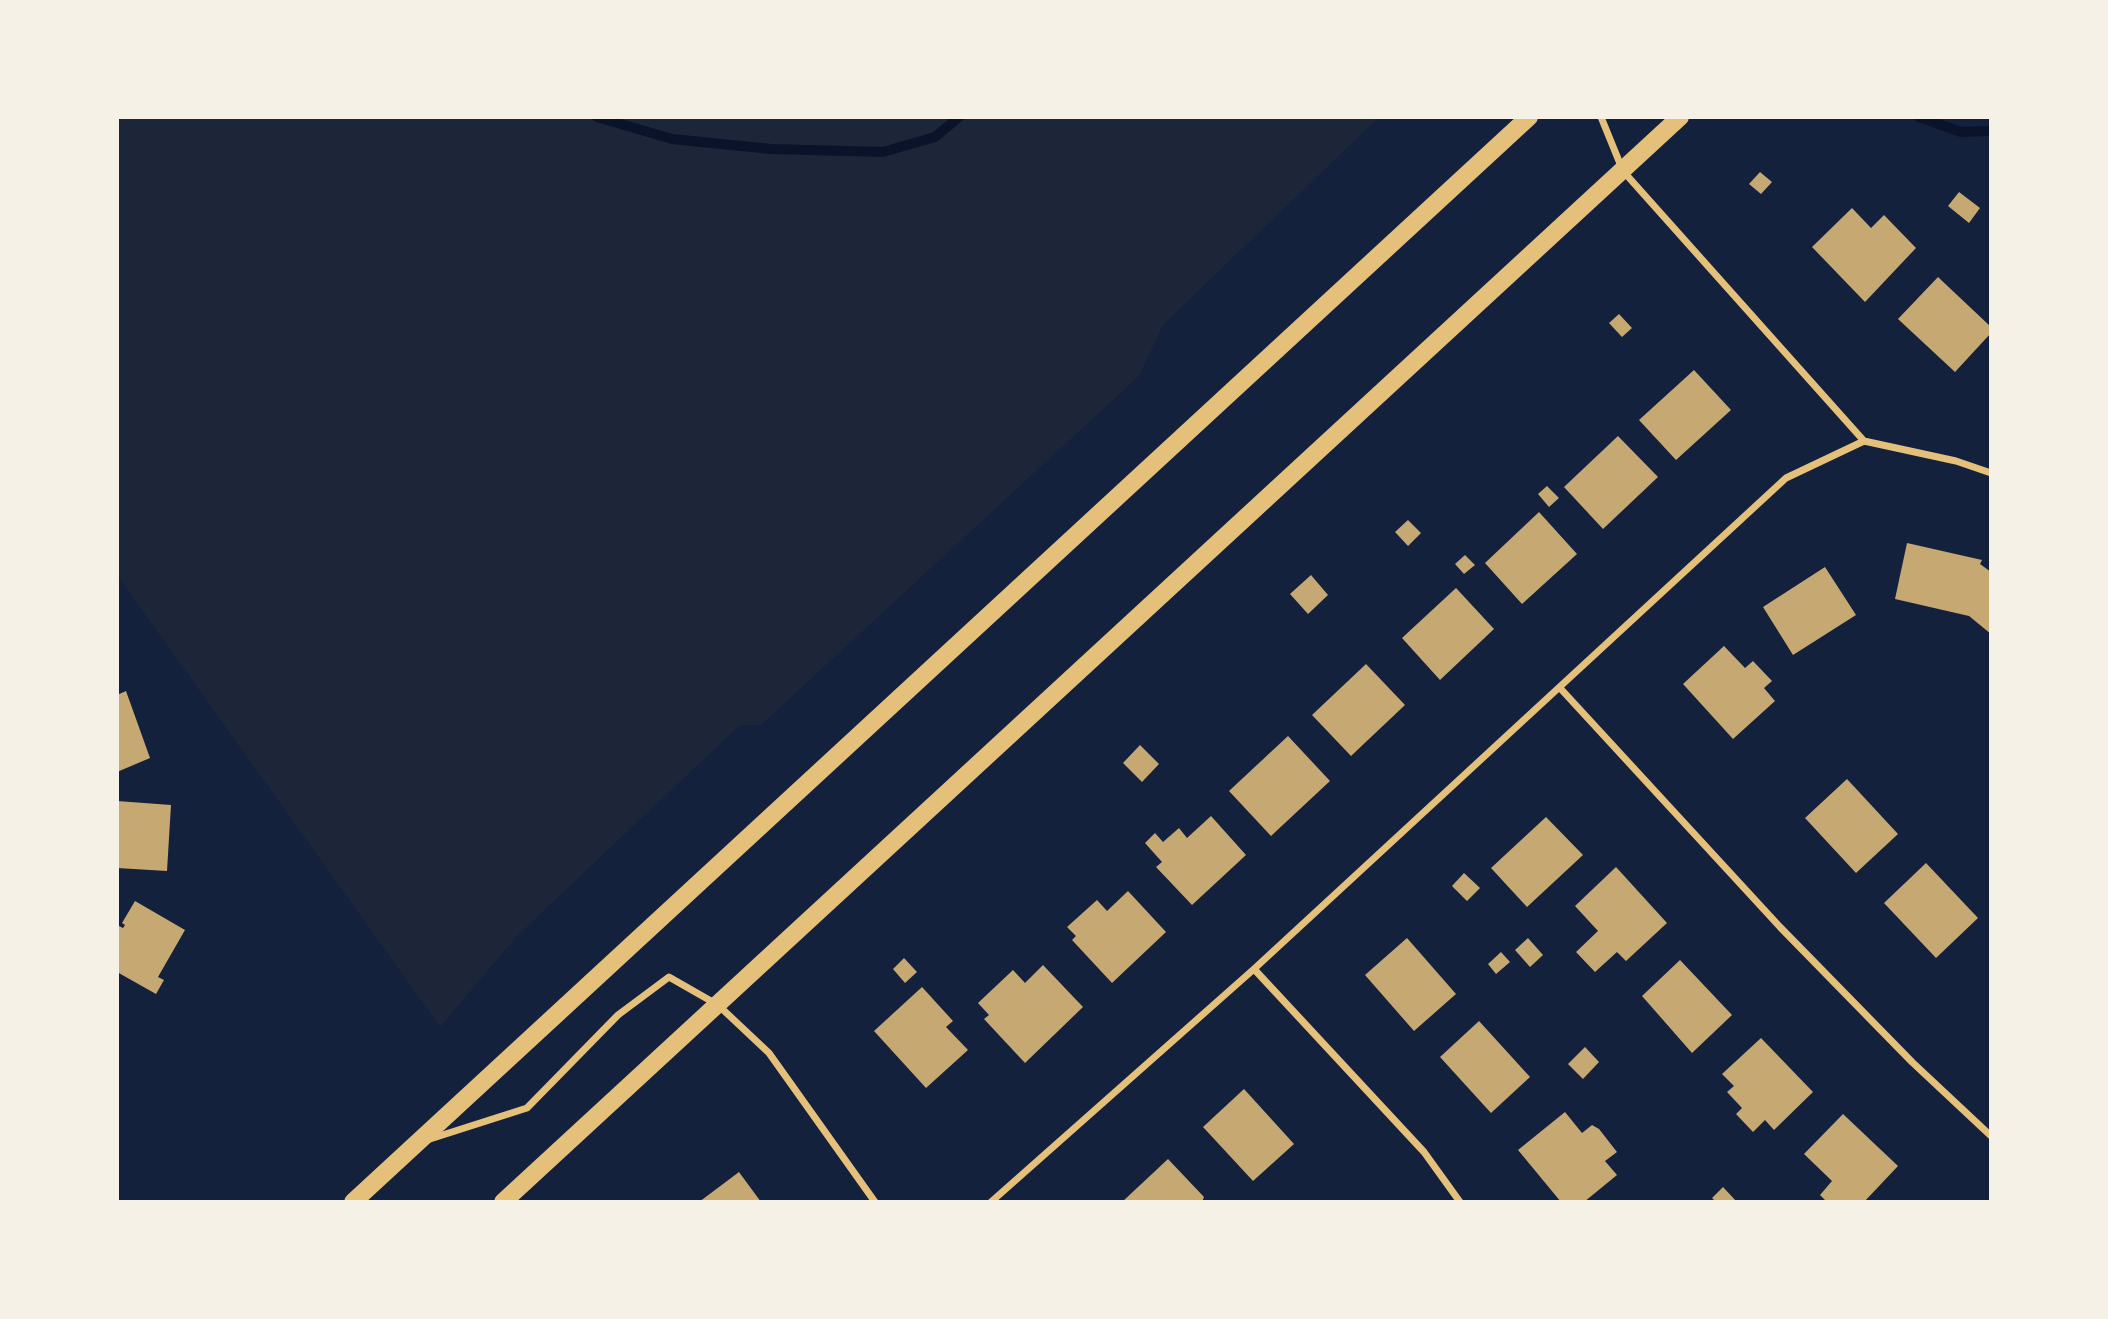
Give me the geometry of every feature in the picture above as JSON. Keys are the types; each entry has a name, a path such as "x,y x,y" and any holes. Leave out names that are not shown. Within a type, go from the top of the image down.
{"main road":[{"path":"354,1202 1529,117"},
{"path":"503,1202 1680,117"}],"street":[{"path":"1601,117 1623,171 1864,442"},
{"path":"991,1202 1254,969 1786,478 1864,442 1956,461 1991,473"},
{"path":"1560,688 1780,927 1912,1062 1991,1136"},
{"path":"1254,969 1424,1152 1460,1202"},
{"path":"420,1142 527,1108 618,1014 669,977 718,1005 769,1053 875,1202"}],"shaded area":[{"path":"117,117 1379,117 1163,325 1139,376 761,725 740,725 517,936 440,1027 117,575"}],"building":[{"path":"1760,172 1772,182 1761,194 1749,184"},
{"path":"1959,192 1980,208 1969,223 1948,206"},
{"path":"1852,208 1871,228 1884,215 1916,248 1865,302 1812,247"},
{"path":"1938,277 1991,327 1991,333 1955,372 1898,319"},
{"path":"1619,314 1632,328 1622,337 1609,323"},
{"path":"1694,370 1731,410 1676,460 1639,420"},
{"path":"1618,436 1658,477 1603,529 1564,487"},
{"path":"1547,486 1559,498 1549,507 1538,494"},
{"path":"1539,512 1577,554 1522,604 1485,563"},
{"path":"1408,520 1421,533 1408,546 1395,532"},
{"path":"1907,543 1982,560 1980,564 1991,572 1991,634 1969,616 1895,599"},
{"path":"1465,555 1475,565 1464,574 1455,564"},
{"path":"1825,567 1856,615 1793,655 1763,607"},
{"path":"1311,575 1328,595 1308,614 1290,594"},
{"path":"1456,588 1494,629 1440,680 1402,638"},
{"path":"1724,646 1745,668 1753,661 1772,681 1764,688 1775,701 1733,739 1683,684"},
{"path":"1366,664 1405,705 1351,756 1312,715"},
{"path":"126,691 150,758 117,772 117,695"},
{"path":"1288,736 1330,781 1271,836 1229,791"},
{"path":"1140,745 1159,764 1142,782 1123,763"},
{"path":"1847,779 1898,834 1856,873 1805,818"},
{"path":"117,801 171,805 167,871 117,868"},
{"path":"1211,816 1246,855 1192,905 1156,867 1162,862 1145,843 1155,833 1163,842 1179,828 1187,838"},
{"path":"1546,817 1583,855 1527,907 1491,868"},
{"path":"1926,863 1978,918 1936,958 1884,903"},
{"path":"1616,867 1667,923 1626,961 1617,952 1595,972 1576,952 1598,931 1575,906"},
{"path":"1464,873 1480,888 1467,901 1452,886"},
{"path":"1128,891 1166,932 1112,983 1072,940 1076,936 1067,927 1097,900 1107,911"},
{"path":"135,901 185,930 158,977 164,980 156,994 117,972 117,925 123,928 125,925 122,923"},
{"path":"1407,938 1456,994 1414,1031 1365,975"},
{"path":"1528,938 1543,955 1530,967 1515,950"},
{"path":"1501,952 1510,962 1496,974 1488,964"},
{"path":"904,958 917,972 905,983 893,969"},
{"path":"1680,960 1732,1015 1692,1053 1642,996"},
{"path":"1043,965 1083,1007 1025,1063 984,1019 989,1015 978,1003 1013,970 1025,983"},
{"path":"922,987 953,1021 946,1027 968,1050 926,1088 874,1031"},
{"path":"1479,1021 1530,1077 1491,1113 1440,1057"},
{"path":"1761,1038 1813,1092 1774,1130 1765,1120 1753,1132 1736,1114 1742,1108 1727,1092 1734,1086 1722,1074"},
{"path":"1585,1047 1599,1062 1583,1079 1568,1064"},
{"path":"1244,1089 1294,1144 1253,1181 1203,1127"},
{"path":"1565,1112 1582,1133 1592,1125 1599,1129 1617,1152 1605,1161 1617,1175 1584,1202 1561,1202 1518,1150"},
{"path":"1843,1114 1898,1166 1864,1202 1827,1202 1820,1195 1832,1181 1804,1154"},
{"path":"1168,1159 1204,1197 1202,1202 1122,1202"},
{"path":"739,1172 761,1202 699,1202"},
{"path":"1723,1187 1737,1202 1716,1202 1712,1198"}],"waterway":[{"path":"597,117 672,139 771,149 883,152 935,137 959,117"},
{"path":"1919,117 1961,132 1991,131"}]}
